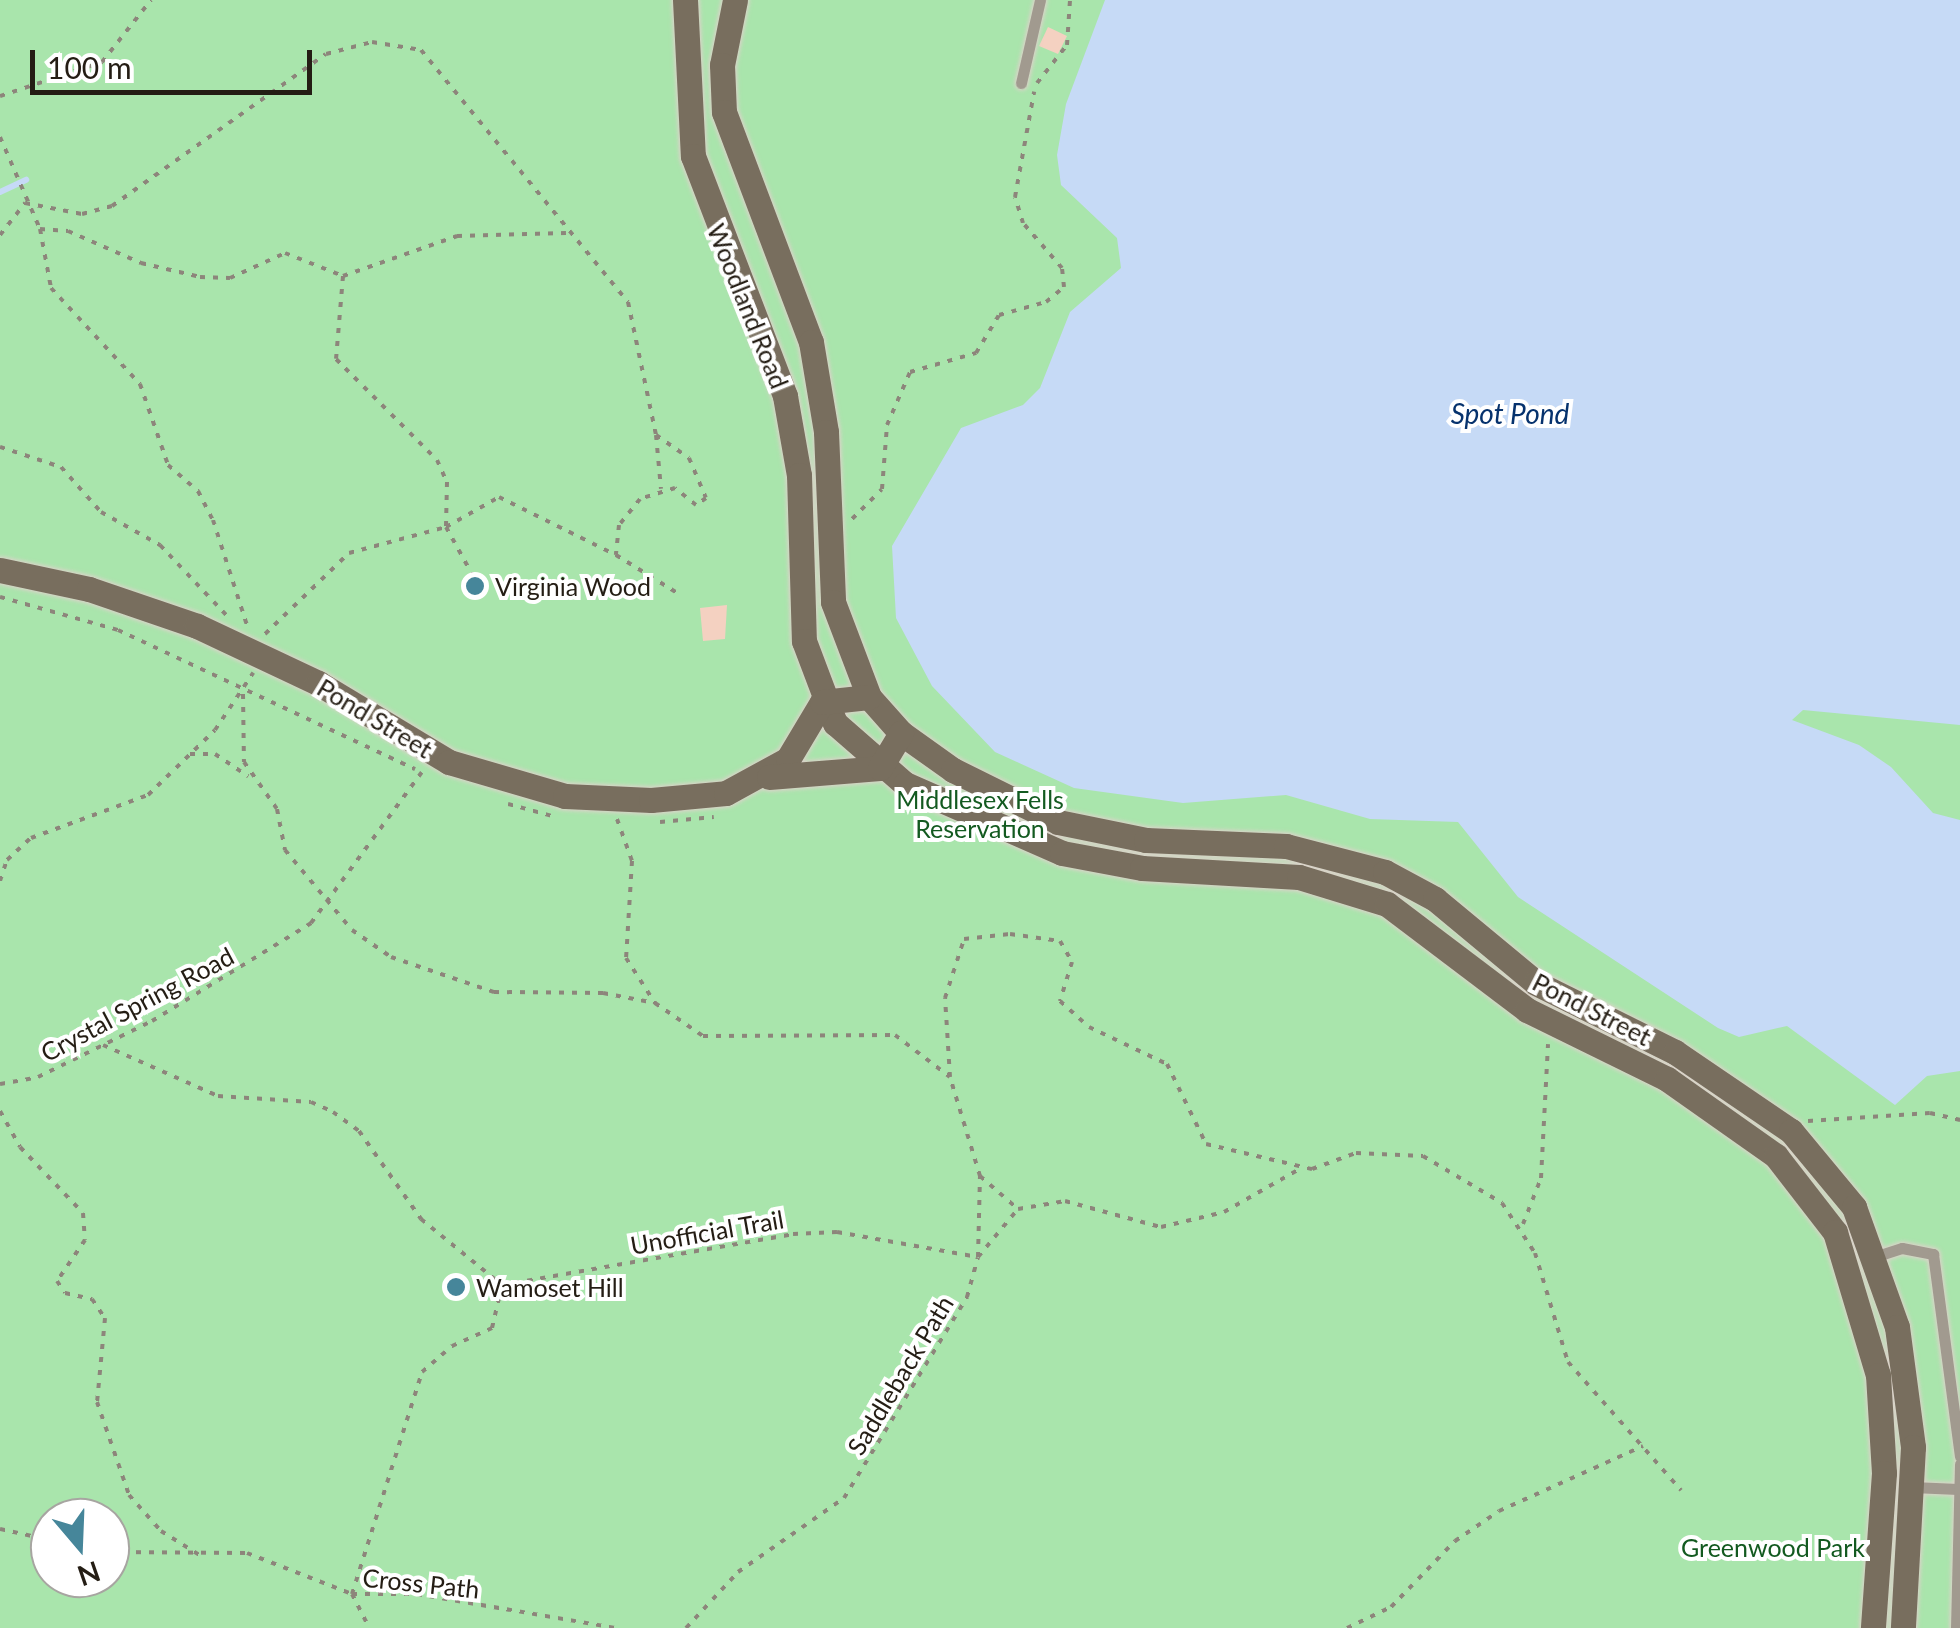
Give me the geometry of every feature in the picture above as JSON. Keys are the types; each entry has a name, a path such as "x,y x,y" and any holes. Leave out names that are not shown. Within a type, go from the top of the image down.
{"main road":[{"name":"Woodland Road","path":"684,0 683,83 696,167 769,344 792,426 804,641 822,702 880,768"},
{"name":"Woodland Road","path":"735,0 722,65 724,112 812,342 826,432 828,526 836,617 870,696"},
{"name":"Pond Street","path":"0,570 120,598 248,648 434,754 513,786 586,798 699,798 759,779 880,768 1013,836 1079,858 1277,874 1356,891 1425,927 1551,1025 1667,1079 1737,1124 1798,1178 1836,1232 1880,1394 1884,1473 1873,1628"},
{"path":"822,702 870,696"},
{"name":"Pond Street","path":"870,696 901,733 996,796 1068,825 1146,840 1286,846 1386,872 1435,900 1536,983 1675,1052 1791,1131 1841,1186 1876,1256 1908,1383 1912,1486 1903,1628"},
{"name":"Pond Street","path":"759,779 794,754 822,702"},
{"path":"880,768 901,733"}],"lane":[{"path":"1022,83 1040,0"},
{"path":"1876,1256 1902,1248 1933,1254 1960,1456"},
{"path":"1956,1628 1960,1464"},
{"path":"1912,1486 1958,1489"}],"path":[{"path":"0,96 102,62 151,0"},
{"path":"828,526 852,519 882,490 886,425 910,372 976,353 999,315 1046,302 1064,287 1062,268 1023,222 1015,182 1030,102 1067,45 1070,0"},
{"path":"25,202 82,214 112,206 227,131 298,68 349,46 390,43 422,50 468,97 504,158 568,233 597,255 628,302 656,435 661,488"},
{"path":"0,136 3,156 40,229 51,288 140,384 168,465 198,492 213,520 247,618"},
{"path":"0,234 25,202"},
{"path":"40,229 68,231 141,264 200,277 230,278 285,253 343,276 457,236 568,233"},
{"path":"343,276 336,359 437,460 447,482 446,527 473,576"},
{"path":"616,555 619,524 661,488 675,488 696,506 706,498 689,458 656,435"},
{"path":"0,447 60,467 101,512 160,545 224,610"},
{"path":"0,881 7,860 31,838 148,795 243,694 255,666 248,648 350,554 446,527 499,497 616,555 678,594"},
{"path":"243,694 244,762 277,810 285,850 328,906 392,958 494,992 603,993 655,1003"},
{"path":"190,754 215,754 242,768 277,810"},
{"name":"Crystal Spring Road","path":"0,1084 38,1078 194,999 328,906 434,754"},
{"path":"617,818 632,861 626,958 655,1003 703,1036 895,1036 950,1077"},
{"name":"Saddleback Path","path":"686,1628 738,1572 844,1498 967,1298 978,1257 980,1176 950,1077 945,998 964,939 1060,941 1072,962 1060,1000 1089,1028 1167,1064 1206,1144 1302,1168"},
{"path":"1523,1224 1541,1178 1540,1106 1551,1025"},
{"path":"104,1045 218,1096 311,1102 334,1112 359,1131 421,1219 502,1285 492,1328 452,1346 422,1372 352,1594 369,1628"},
{"path":"0,1111 20,1147 83,1214 85,1240 57,1282 62,1291 92,1300 105,1318 96,1402 130,1495 161,1531 201,1556"},
{"path":"1791,1131 1826,1116 1898,1120 1930,1113 1960,1120"},
{"path":"978,1257 1018,1209 1065,1201 1140,1225 1194,1224 1302,1168 1356,1153 1423,1156 1470,1179 1523,1224 1568,1362 1681,1490"},
{"path":"980,1176 1018,1209"},
{"name":"Unofficial Trail","path":"502,1285 793,1234 837,1232 978,1257"},
{"path":"1347,1628 1391,1607 1456,1541 1499,1512 1643,1446"},
{"path":"0,1529 30,1536"},
{"name":"Cross Path","path":"130,1553 272,1558 352,1594 417,1594 614,1628"},
{"path":"696,1628 697,1617"}],"green space":[{"name":"Middlesex Fells Reservation","path":"0,0 1960,0 1960,1628 0,1628"}],"water":[{"name":"Spot Pond","path":"1105,0 1960,0 1960,725 1803,710 1792,720 1859,745 1891,767 1933,813 1960,820 1960,1071 1927,1076 1895,1105 1787,1026 1739,1037 1718,1028 1518,897 1458,822 1370,819 1286,795 1183,803 1074,788 995,752 932,686 896,618 892,546 961,428 1023,405 1040,388 1070,312 1121,268 1117,238 1061,185 1057,155 1066,104"}],"building":[{"path":"1048,27 1067,36 1058,54 1039,46"},
{"path":"727,605 725,639 703,641 700,608"}],"waterway":[{"path":"0,192 26,180"}],"place":[{"name":"Virginia Wood","path":"475,586"},
{"name":"Wamoset Hill","path":"456,1287"}],"park label":[{"name":"Greenwood Park","path":"1773,1547"}]}
